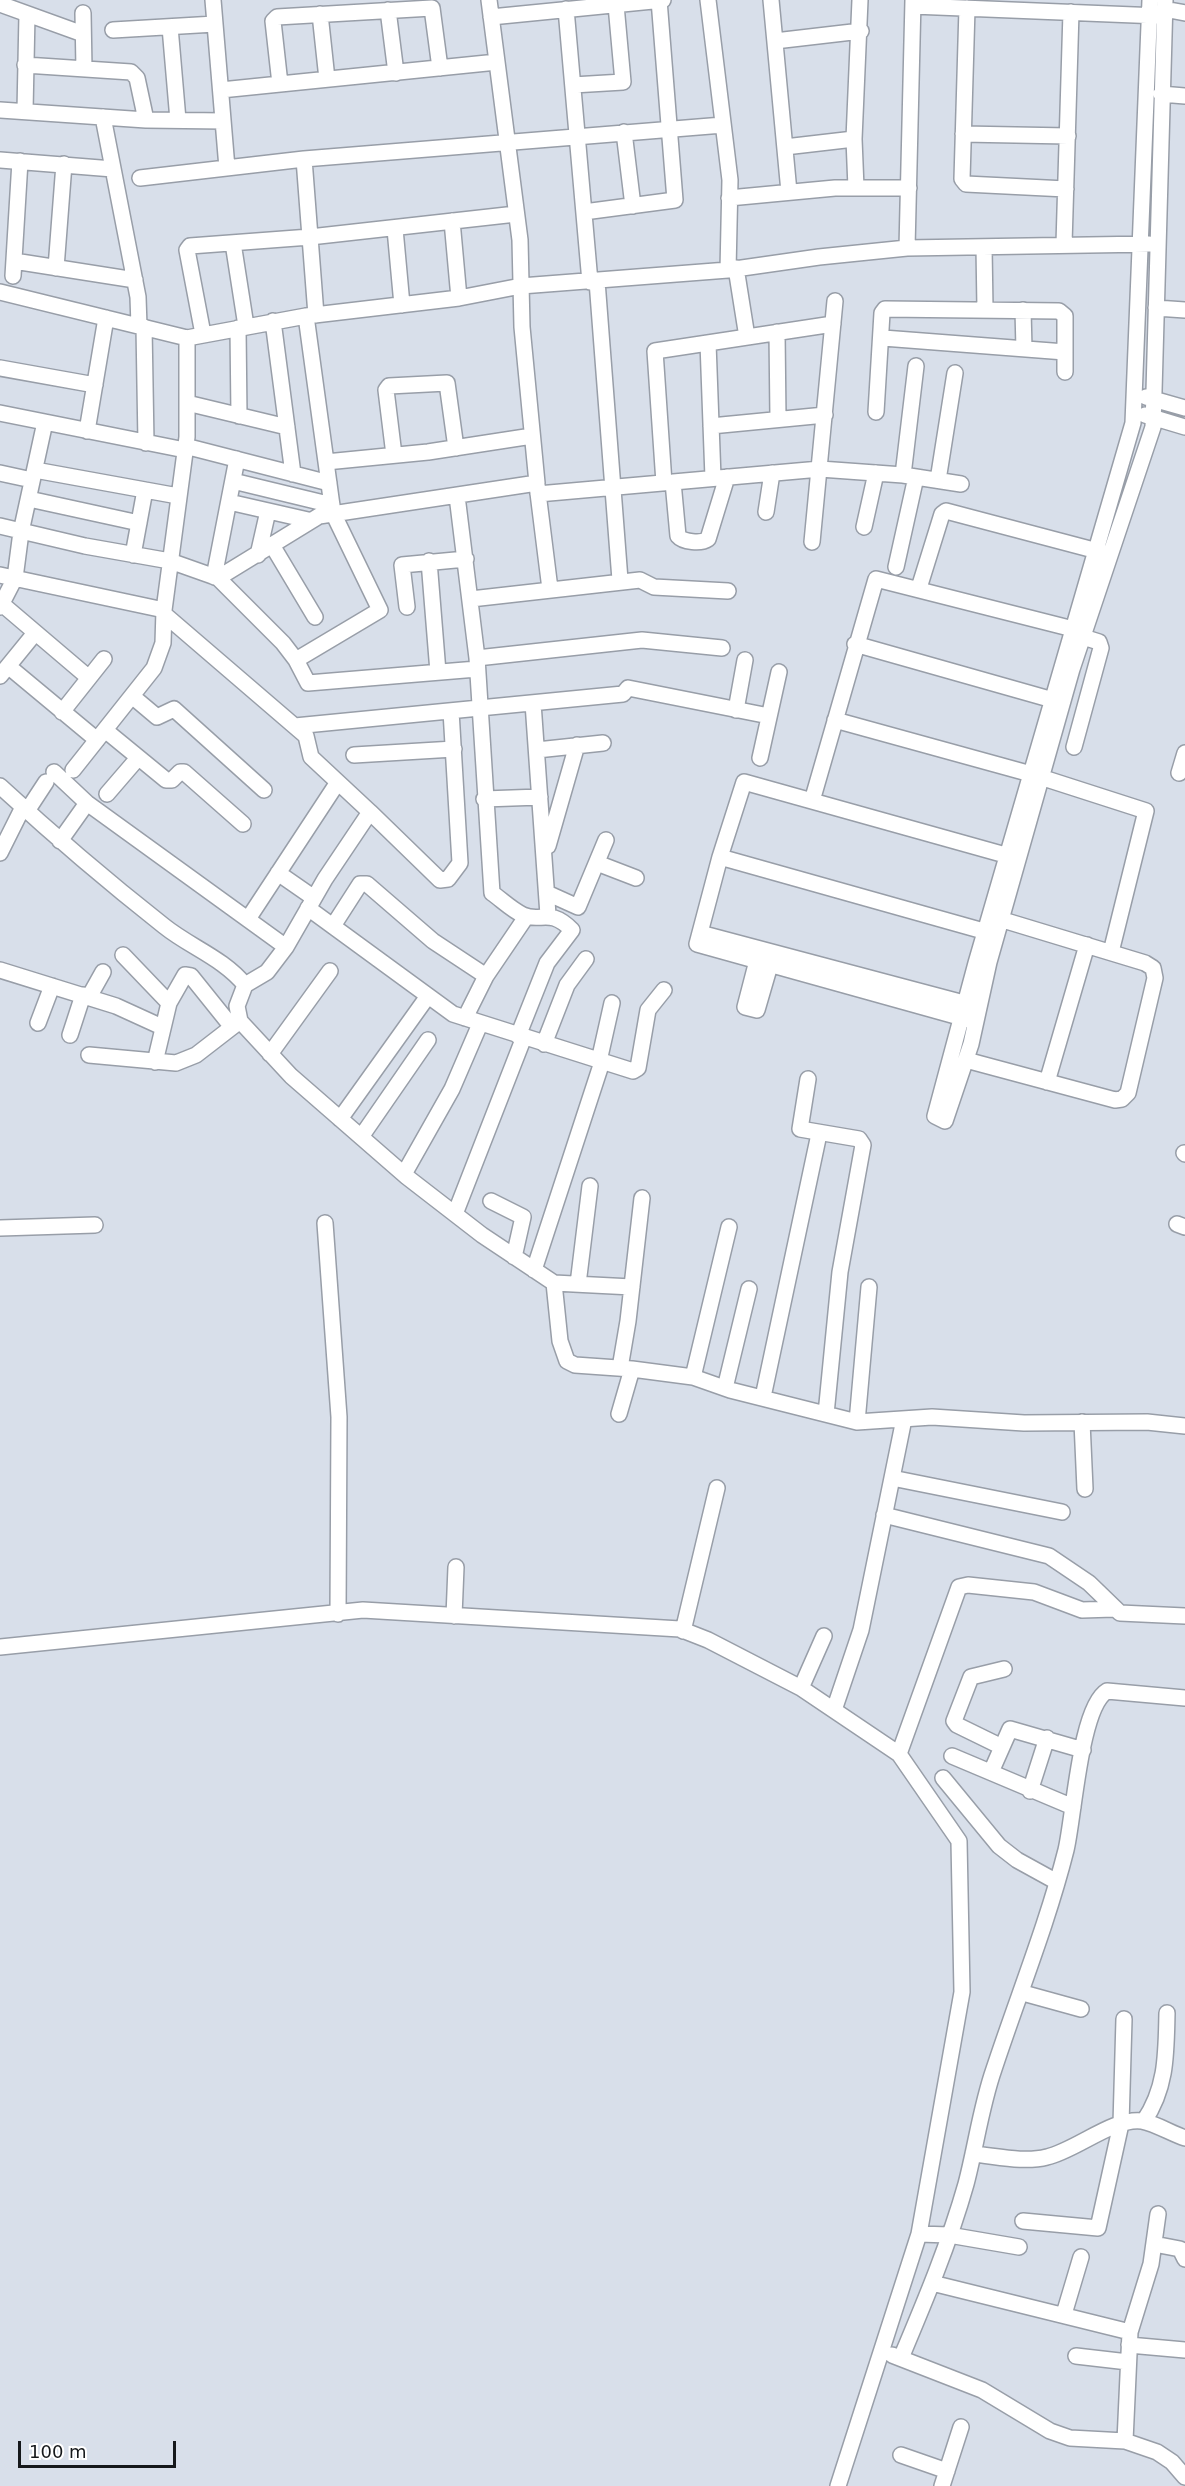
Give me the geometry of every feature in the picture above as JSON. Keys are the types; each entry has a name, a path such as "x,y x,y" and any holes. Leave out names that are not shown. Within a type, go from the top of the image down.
{"street":[{"path":"213,0 227,168"},
{"path":"489,0 520,240 521,286 532,436 550,589"},
{"path":"491,17 661,0 675,200 584,212"},
{"path":"708,0 723,124 732,269 747,337"},
{"path":"771,0 789,192"},
{"path":"856,189 854,139 861,31 860,0"},
{"path":"970,1012 966,1060 947,1120 936,1119 996,929 1013,857 1103,552 1134,412 1161,94 1161,10 1150,0"},
{"path":"907,248 913,3 967,8 1071,12 1161,10 1185,12"},
{"path":"0,4 83,34"},
{"path":"573,85 623,82 616,5"},
{"path":"280,84 274,18 432,8 440,68"},
{"path":"967,8 963,182 1066,189"},
{"path":"566,9 620,580"},
{"path":"388,10 396,72"},
{"path":"1103,552 1154,418 1156,308 1148,244 1161,10"},
{"path":"1064,244 1071,12"},
{"path":"83,13 84,69"},
{"path":"25,111 27,14"},
{"path":"320,14 327,80"},
{"path":"113,30 215,24"},
{"path":"170,27 178,120"},
{"path":"775,41 861,31"},
{"path":"221,90 496,62"},
{"path":"26,65 134,74 146,120"},
{"path":"1161,94 1185,96"},
{"path":"0,110 146,120 224,121"},
{"path":"103,117 135,280 141,327 146,443"},
{"path":"140,178 304,159 506,140 723,124"},
{"path":"624,132 633,206"},
{"path":"963,134 1068,136"},
{"path":"785,147 854,139"},
{"path":"296,660 380,610 333,509 311,316 310,237 304,159"},
{"path":"0,160 113,169"},
{"path":"20,161 13,268 56,267 135,280"},
{"path":"56,267 64,164"},
{"path":"729,198 789,192 909,188"},
{"path":"203,334 187,250 190,246 395,229 516,214"},
{"path":"452,221 459,298"},
{"path":"395,229 402,305"},
{"path":"233,243 242,327 239,416"},
{"path":"0,292 187,338 273,321 459,298 521,286 732,269 907,248 1148,244"},
{"path":"984,247 985,309"},
{"path":"812,542 835,301"},
{"path":"1156,308 1185,310"},
{"path":"876,412 883,338 882,313 885,309 1063,312 1065,372"},
{"path":"1023,310 1024,349"},
{"path":"87,431 106,318"},
{"path":"273,321 294,474"},
{"path":"708,343 711,426 720,478 708,539 704,542 679,538 668,482 654,355 659,349 833,324"},
{"path":"777,332 778,419"},
{"path":"73,770 159,659 163,643 164,612 185,448 187,338"},
{"path":"883,338 1065,352"},
{"path":"896,567 909,476 916,366"},
{"path":"0,368 95,385"},
{"path":"938,480 955,373"},
{"path":"394,455 386,390 389,386 447,382 456,448"},
{"path":"1134,393 1185,408"},
{"path":"187,403 287,427"},
{"path":"1134,412 1185,427"},
{"path":"0,413 237,459 329,483"},
{"path":"711,426 825,415"},
{"path":"45,422 29,499 1,605 89,678"},
{"path":"326,462 456,448 532,436"},
{"path":"216,577 237,459"},
{"path":"216,577 258,555 308,520 333,509 537,489 612,489 820,469 876,472 961,484"},
{"path":"864,527 876,472"},
{"path":"0,473 34,475 178,496"},
{"path":"766,512 772,473"},
{"path":"233,482 333,509"},
{"path":"133,555 145,490"},
{"path":"455,1214 547,963 572,930 548,915 526,917 492,893 484,799 477,663 457,496"},
{"path":"29,499 139,523"},
{"path":"229,502 308,520"},
{"path":"258,555 268,511"},
{"path":"919,588 942,514 946,511 1103,552"},
{"path":"0,526 170,561 216,577 267,625 296,660 308,683 438,672 477,663 642,640 722,648"},
{"path":"272,545 315,617"},
{"path":"406,607 402,565 466,559"},
{"path":"429,561 438,672"},
{"path":"7,576 164,612 309,739 311,757 440,880 448,879 460,863 451,711"},
{"path":"471,599 640,579 654,587 728,591"},
{"path":"812,801 855,644 876,579 919,588 1080,632 1099,642 1101,648 1074,747"},
{"path":"35,633 4,671 62,712 138,758 169,782 180,772 184,772 243,824"},
{"path":"855,644 1058,702"},
{"path":"62,712 104,659"},
{"path":"736,710 746,660"},
{"path":"760,758 779,672"},
{"path":"295,726 623,694 628,688 769,717"},
{"path":"132,696 157,717 174,709 264,790"},
{"path":"533,703 548,915"},
{"path":"835,720 1036,776 1146,811 1111,952"},
{"path":"537,750 603,743"},
{"path":"545,856 577,745"},
{"path":"354,755 454,749"},
{"path":"1179,773 1185,753"},
{"path":"107,794 138,758"},
{"path":"0,853 25,809 50,777 286,947"},
{"path":"970,1012 765,957 700,946 696,940 744,782 1013,857"},
{"path":"248,919 338,783"},
{"path":"1,790 60,842 163,925 225,965 245,985"},
{"path":"484,799 540,797"},
{"path":"60,842 87,803"},
{"path":"236,1024 237,1006 245,985 267,972 286,947 311,903 370,812"},
{"path":"547,893 578,907 606,840"},
{"path":"720,857 996,929 1087,945 1145,963 1153,968 1155,978 1128,1093 1122,1099 1115,1100 966,1060"},
{"path":"597,863 636,878"},
{"path":"279,873 333,926 453,1014 600,1062 633,1071 638,1068 648,1010 664,990"},
{"path":"333,926 360,884 367,884 432,941 486,976"},
{"path":"465,1018 486,976 526,917"},
{"path":"1047,1082 1087,945"},
{"path":"123,956 169,1003"},
{"path":"544,1044 567,985 586,958"},
{"path":"0,970 86,996 162,1027"},
{"path":"270,1054 330,970"},
{"path":"70,1035 86,996 103,972"},
{"path":"155,1062 169,1003 183,976 188,974 236,1024 340,1119 404,1174 514,1257 555,1283 632,1287"},
{"path":"38,1023 52,986"},
{"path":"340,1119 428,996"},
{"path":"534,1270 600,1062 612,1003"},
{"path":"88,1055 177,1063 186,1060 236,1024"},
{"path":"404,1174 452,1089 480,1024"},
{"path":"361,1137 428,1040"},
{"path":"808,1079 800,1129 859,1139 863,1145 840,1272 826,1414"},
{"path":"763,1397 819,1134"},
{"path":"578,1284 590,1186"},
{"path":"619,1414 626,1368 642,1198"},
{"path":"491,1201 523,1217 514,1257"},
{"path":"325,1223 339,1417 338,1614"},
{"path":"0,1228 95,1225"},
{"path":"693,1377 729,1227"},
{"path":"555,1283 560,1341 567,1361 574,1365 626,1368 693,1377 725,1388 857,1422 932,1417 1024,1423 1148,1422 1185,1426"},
{"path":"857,1422 869,1287"},
{"path":"725,1388 749,1289"},
{"path":"834,1710 856,1650 904,1419"},
{"path":"1082,1422 1085,1489"},
{"path":"892,1478 1062,1512"},
{"path":"683,1631 717,1488"},
{"path":"884,1515 1049,1556 1089,1583 1114,1608 1128,1615 1185,1616"},
{"path":"454,1616 456,1567"},
{"path":"899,1754 959,1587 968,1585 1035,1592 1082,1610 1114,1608"},
{"path":"0,1647 363,1610 683,1631 801,1688 899,1754 958,1841 962,1992 919,2235 838,2486"},
{"path":"801,1688 824,1636"},
{"path":"1002,1747 957,1725 954,1721 971,1677 1004,1669"},
{"path":"901,2358 949,2235 973,2154 993,2070 1023,1993 1057,1882 1094,1703 1107,1691 1185,1698"},
{"path":"991,1772 1008,1731 1013,1728 1083,1750"},
{"path":"1030,1791 1047,1738"},
{"path":"952,1756 1030,1791 1073,1807"},
{"path":"943,1778 999,1846 1017,1860 1057,1882"},
{"path":"1023,1993 1081,2009"},
{"path":"1144,2121 1160,2094 1165,2075 1167,2013"},
{"path":"1023,2221 1098,2228 1121,2124 1124,2019"},
{"path":"973,2154 1046,2158 1121,2124 1144,2121 1185,2138"},
{"path":"1125,2441 1129,2338 1151,2264 1158,2214"},
{"path":"919,2235 949,2235 1018,2247"},
{"path":"1154,2244 1180,2249 1185,2259"},
{"path":"1064,2314 1081,2257"},
{"path":"932,2283 1064,2314 1129,2338 1185,2350"},
{"path":"883,2352 982,2390 1050,2431 1070,2438 1125,2441 1157,2452 1172,2462 1185,2477"},
{"path":"1076,2356 1128,2362"},
{"path":"901,2455 944,2479 961,2427"}]}
